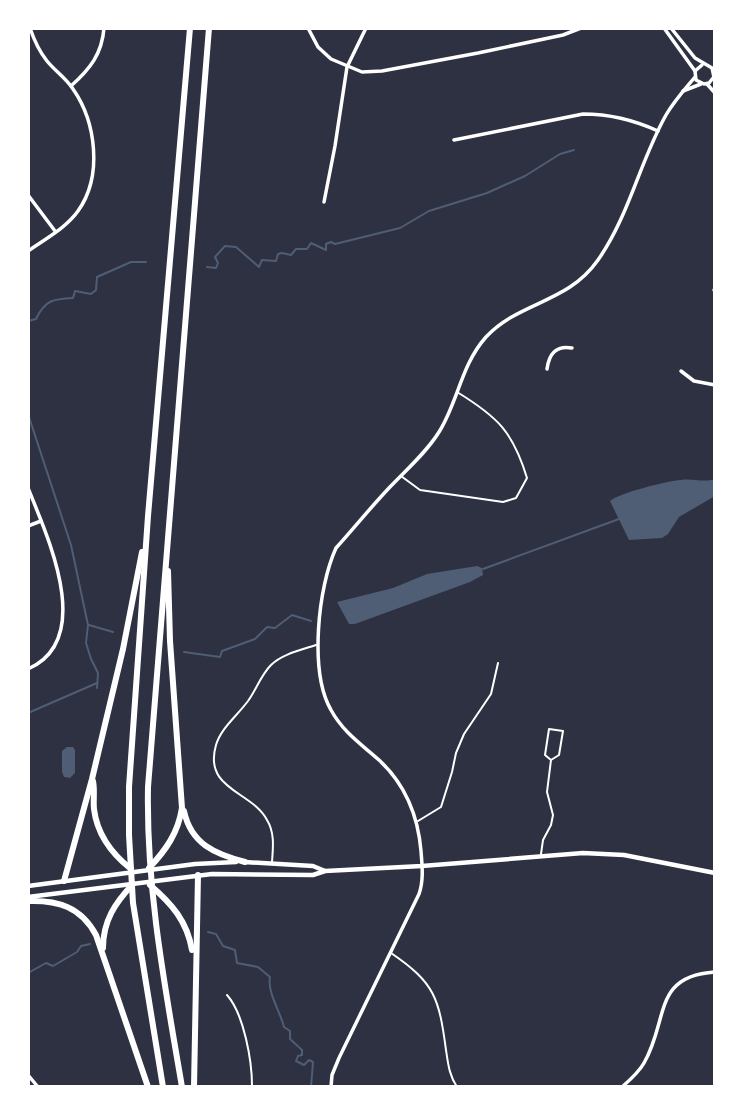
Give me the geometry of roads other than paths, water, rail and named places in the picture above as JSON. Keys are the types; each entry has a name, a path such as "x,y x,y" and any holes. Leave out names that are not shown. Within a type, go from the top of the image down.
{"highway":[{"path":"163,1087 133,903 130,763 148,516 190,28"},
{"path":"182,1087 153,902 149,852 149,764 209,28"},
{"path":"64,881 125,641 148,516"},
{"path":"167,538 170,641 183,801 188,825 198,841 212,852 245,862"},
{"path":"92,779 94,813 102,835 119,860 137,874"},
{"path":"146,870 163,853 174,836 180,822 183,801"},
{"path":"194,1087 198,876"},
{"path":"146,882 169,902 180,916 188,933 195,966"},
{"path":"104,957 103,937 107,919 133,884"},
{"path":"28,899 58,902 77,912 94,931 148,1087"}],"main road":[{"path":"28,899 228,873 313,875 325,871 583,853 624,855 715,873"},
{"path":"28,886 137,874 146,870 203,863 272,863 313,866 325,871"},
{"path":"137,874 146,882"},
{"path":"133,884 137,874"}],"street":[{"path":"28,251 79,210 92,176 94,154 84,107 71,86 40,52 30,28"},
{"path":"71,86 87,72 99,53 104,28"},
{"path":"308,28 318,47 331,59 362,72 382,71 563,35 581,28"},
{"path":"324,202 347,67 366,28"},
{"path":"331,1087 332,1075 339,1058 421,889 422,866 416,821 408,799 395,777 344,730 330,709 319,678 318,644 325,581 336,548 440,432 469,360 484,339 513,315 570,289 600,258 643,170 666,115 695,77 695,71 664,28"},
{"path":"671,28 695,58 713,71 714,80 707,84"},
{"path":"695,71 706,65"},
{"path":"695,77 715,93"},
{"path":"683,92 701,83"},
{"path":"454,140 583,114 622,118 658,131"},
{"path":"28,195 55,231"},
{"path":"547,369 549,356 556,350 562,346 572,348"},
{"path":"681,371 694,381 715,385"},
{"path":"28,488 54,562 65,610 63,628 55,645 37,665 28,669"},
{"path":"28,526 41,521"},
{"path":"622,1087 644,1063 674,987 686,976 715,972"},
{"path":"28,1075 38,1087"}],"lane":[{"path":"401,476 420,490 503,502 516,498 523,489 527,478 516,445 508,432 478,405 456,392"},
{"path":"272,863 273,839 268,822 257,807 227,788 216,770 216,744 271,665 287,655 318,644"},
{"path":"416,821 440,807 456,753 464,734 491,694 498,663"},
{"path":"549,729 563,731 559,755 551,760 545,755 549,729"},
{"path":"541,855 543,840 553,814 547,792 551,760"},
{"path":"390,953 415,969 430,986 439,1005 449,1068 457,1087"},
{"path":"227,995 232,1000 244,1031 252,1086 256,1087"}],"water":[{"path":"715,479 715,496 679,517 668,534 662,538 629,540 610,501 633,491 665,483"},
{"path":"477,566 482,568 483,575 470,582 355,624 349,624 337,602 393,588 427,574"},
{"path":"73,747 75,750 75,773 70,778 64,777 62,772 62,751"}],"waterway":[{"path":"207,267 216,268 218,263 215,257 225,246 236,247 259,267 262,260 276,261 278,254 291,255 296,249 307,249 311,243 326,250 326,244 331,242 335,244 400,228 429,211 487,193 525,176 560,154 574,150"},
{"path":"28,321 36,319 46,304 73,298 75,291 91,294 96,290 97,277 131,262 146,262"},
{"path":"28,414 71,545 88,625 86,643 98,673 97,688"},
{"path":"483,569 619,519"},
{"path":"184,652 220,657 222,651 255,639 267,627 275,628 292,615 311,621"},
{"path":"89,625 113,632"},
{"path":"28,713 97,683"},
{"path":"208,932 216,934 223,946 235,950 237,963 258,967 270,977 272,995 284,1027 290,1031 290,1039 302,1050 302,1055 298,1056 296,1061 304,1065 309,1060 313,1062 311,1087"},
{"path":"28,973 46,963 53,966 77,952 81,946 90,944"}]}
